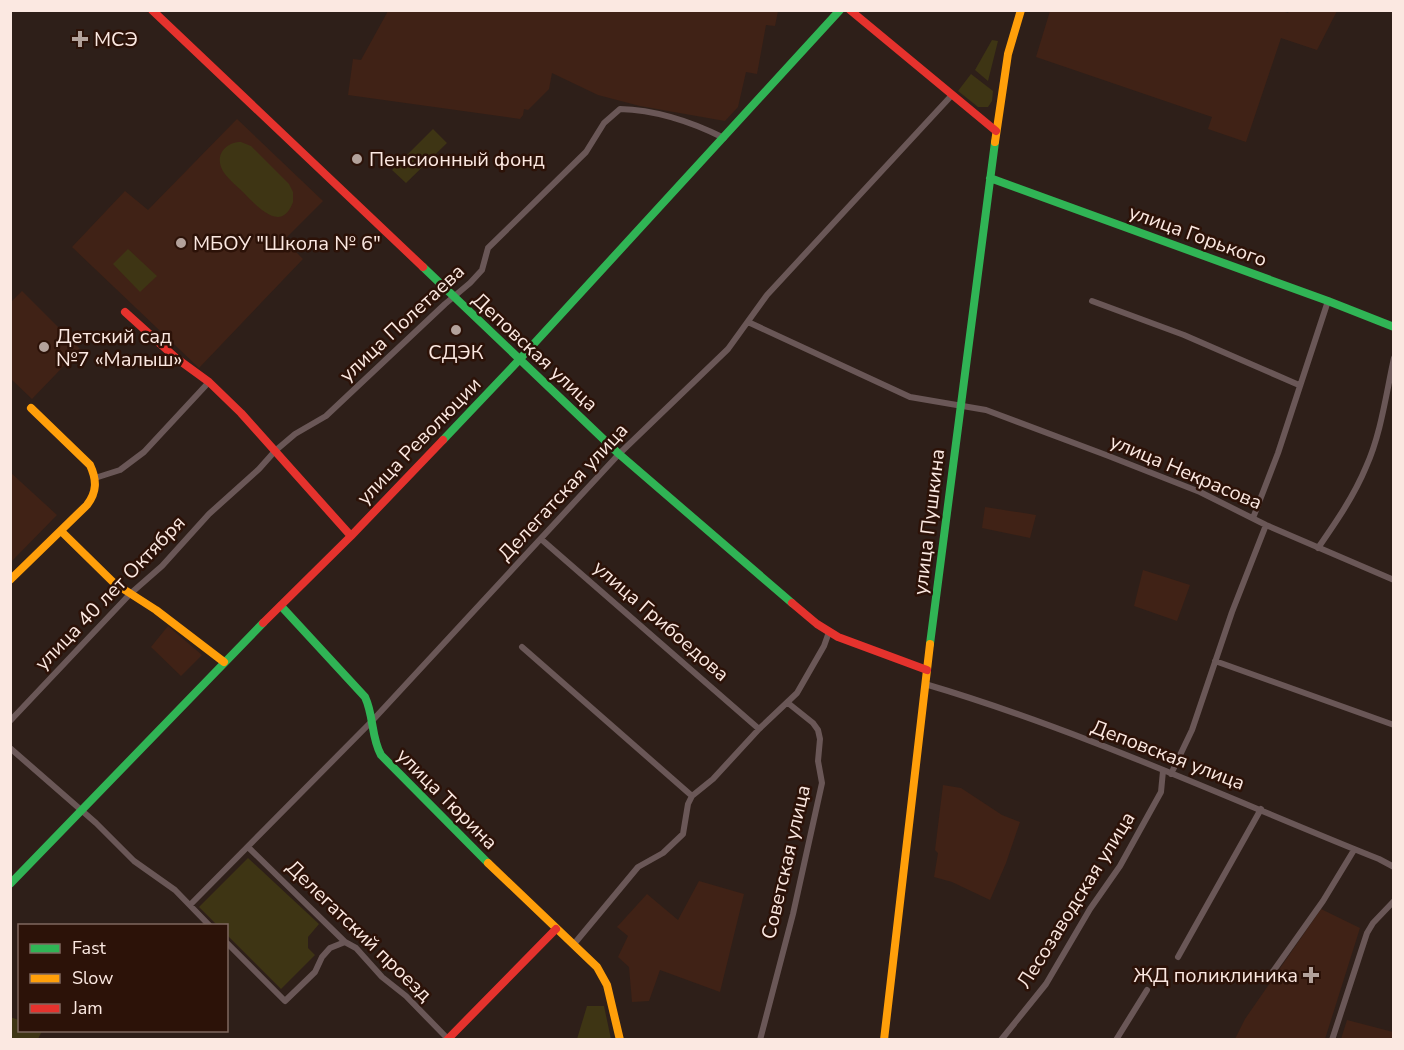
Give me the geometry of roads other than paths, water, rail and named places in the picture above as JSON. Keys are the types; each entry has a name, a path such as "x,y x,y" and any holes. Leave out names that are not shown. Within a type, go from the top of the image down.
{"street":[{"name":"Деповская улица","path":"152,10 619,453 829,632 927,670"},
{"name":"улица Революции","path":"10,884 224,662 351,536 519,360 840,10"},
{"path":"850,10 996,131"},
{"name":"улица Пушкина","path":"884,1040 925,684 996,131 1008,54 1021,10"},
{"name":"Делегатская улица","path":"190,905 372,721 619,453 728,349 767,295 952,95"},
{"name":"улица Полетаева","path":"209,514 295,434 326,416 482,270 485,255 493,243 586,152 604,123 620,109 636,110 690,122 724,138"},
{"name":"улица Горького","path":"990,178 1394,327"},
{"path":"1092,301 1184,335 1299,385"},
{"path":"1253,518 1278,453 1328,301"},
{"path":"124,312 176,358 209,382 241,413 351,536"},
{"name":"улица Некрасова","path":"748,322 910,397 986,410 1200,492 1266,525 1394,580"},
{"path":"1318,548 1343,510 1366,466 1394,358"},
{"path":"96,478 120,470 144,452 209,382"},
{"path":"10,580 93,497 96,488 93,469 87,461 31,408"},
{"name":"улица 40 лет Октября","path":"10,721 130,594 162,566 209,514"},
{"path":"1171,774 1192,730 1266,525"},
{"path":"61,531 105,575 156,610 224,662"},
{"name":"улица Грибоедова","path":"541,539 759,729"},
{"name":"улица Тюрина","path":"281,606 361,692 369,705 374,744 381,755 556,929 592,961 603,976 620,1040"},
{"path":"574,944 638,867 663,853 683,834 688,804 692,796 713,779 759,729 797,693 824,646 829,632"},
{"path":"522,647 692,796"},
{"path":"1215,661 1394,725"},
{"name":"Деповская улица","path":"925,684 1007,709 1260,809 1394,867"},
{"name":"Советская улица","path":"760,1040 793,914 822,783 818,761 818,730 813,723 788,703"},
{"path":"10,748 81,810 134,861 167,883 208,924"},
{"name":"Лесозаводская улица","path":"1001,1040 1046,984 1090,909 1133,844 1161,792 1163,771"},
{"path":"1178,957 1260,809"},
{"name":"Делегатский проезд","path":"248,847 345,942 356,948 382,977 406,996 448,1039"},
{"path":"1269,977 1323,901 1354,850"},
{"path":"1332,1040 1367,933 1373,923 1394,901"},
{"path":"448,1039 556,929"},
{"path":"228,944 285,1001 315,972 322,957 330,948 345,942"},
{"path":"1116,1040 1147,990"}],"place":[{"name":"МСЭ","path":"80,39"},
{"name":"Пенсионный фонд","path":"357,159"},
{"name":"МБОУ \"Школа № 6\"","path":"181,243"},
{"name":"СДЭК","path":"456,330"},
{"name":"Детский сад №7 «Малыш»","path":"44,347"},
{"name":"ЖД поликлиника","path":"1311,975"}]}
